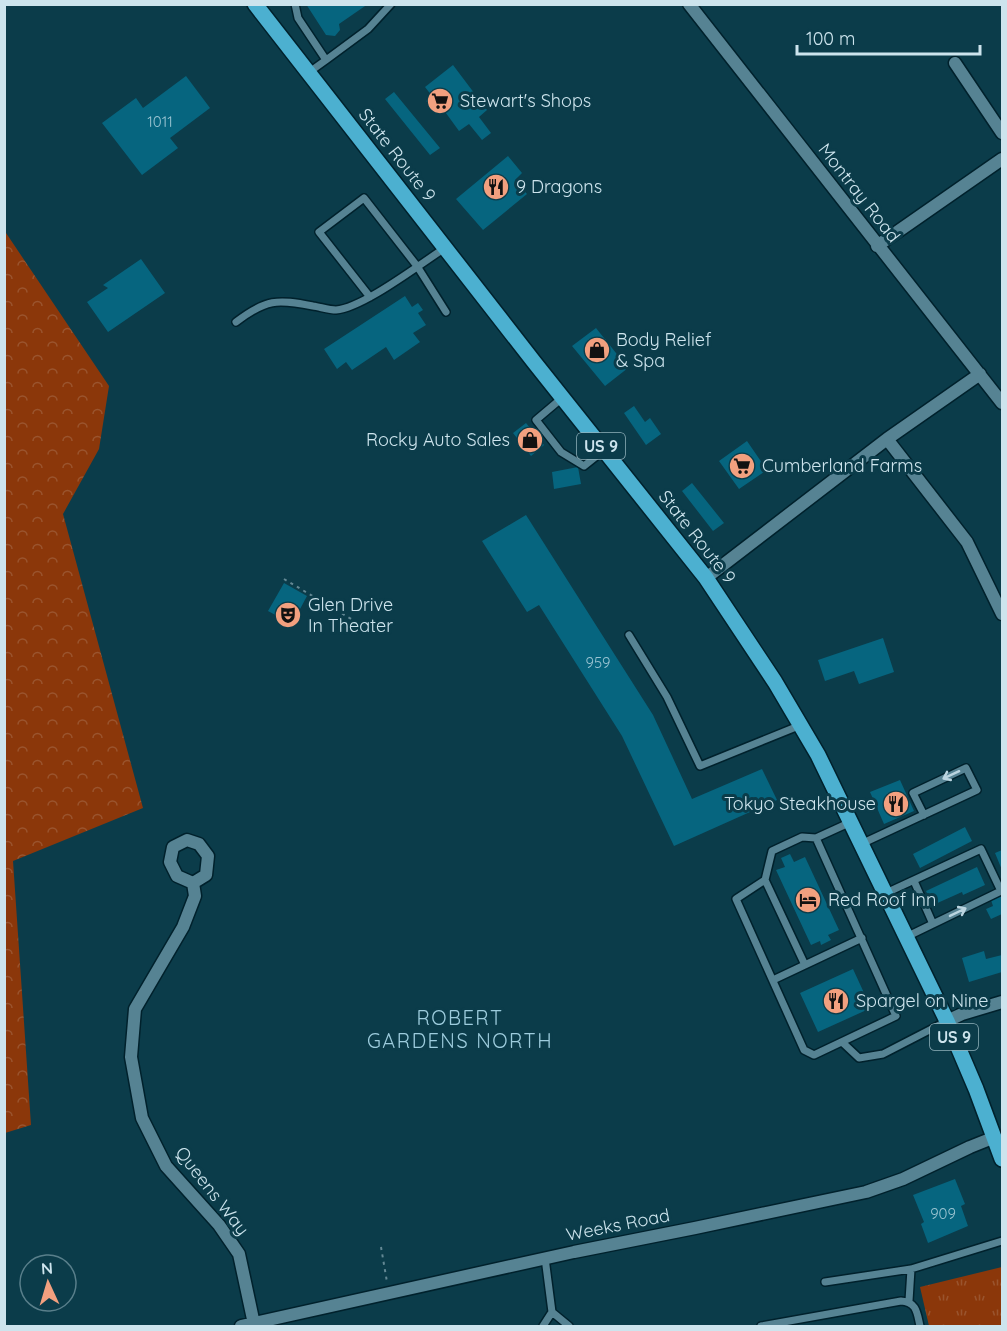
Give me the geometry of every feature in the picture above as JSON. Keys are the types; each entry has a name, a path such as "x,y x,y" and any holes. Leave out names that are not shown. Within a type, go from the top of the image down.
{"main road":[{"name":"State Route 9","path":"255,4 562,398 706,578 775,682 818,755 947,1021 1002,1159"}],"street":[{"name":"Montray Road","path":"688,4 1002,403"},
{"path":"955,63 1002,133"},
{"path":"877,246 1002,159"},
{"path":"706,578 887,439 980,374"},
{"path":"887,439 967,542 1002,614"},
{"name":"Queens Way","path":"194,883 195,896 183,927 135,1009 131,1057 142,1118 166,1166 219,1225 239,1254 254,1324"},
{"path":"947,1021 1002,1002"},
{"name":"Weeks Road","path":"241,1326 545,1258 866,1192 903,1179 995,1137"}],"lane":[{"path":"295,4 297,18 326,60"},
{"path":"308,73 368,29 391,4"},
{"path":"370,297 319,232 364,198 417,266 446,312"},
{"path":"236,322 254,308 274,302 297,303 336,310 360,303 445,248"},
{"path":"562,398 536,420 561,452 584,466 604,450"},
{"path":"630,635 668,698 700,766 801,726"},
{"path":"861,844 924,815 977,790 966,768 913,792 924,815"},
{"path":"805,964 765,880 772,851 802,837 816,838 850,822"},
{"path":"765,880 736,899 804,1050 814,1055 896,1016 816,838"},
{"path":"886,893 981,849 1001,891 906,937"},
{"path":"914,881 933,924"},
{"path":"773,980 862,938"},
{"path":"842,1042 859,1058 883,1054 947,1021"},
{"path":"825,1282 911,1269 1002,1241"},
{"path":"543,1326 552,1312 545,1258"},
{"path":"909,1301 911,1269"},
{"path":"761,1326 902,1301 909,1301 915,1306 920,1326"},
{"path":"552,1312 569,1326"}],"path":[{"path":"284,579 358,623"},
{"path":"381,1247 389,1294"}],"green space":[{"path":"4,230 109,386 99,449 63,514 143,808 13,861 31,1125 5,1133"},
{"path":"1002,1267 1002,1326 929,1326 920,1287"}],"building":[{"path":"306,4 368,4 339,24 340,30 335,36 326,35"},
{"path":"453,65 487,110 479,117 491,133 482,140 469,124 459,131 443,109 436,114 426,101 432,96 425,87"},
{"path":"186,76 210,108 170,138 178,148 142,175 102,123 136,98 143,108"},
{"path":"394,92 440,148 430,155 385,99"},
{"name":"9 Dragons","path":"508,156 522,173 515,180 527,194 483,230 456,199"},
{"path":"141,259 165,293 108,332 87,302 108,288 103,285"},
{"path":"405,296 412,307 418,303 423,310 418,313 426,325 413,333 420,342 394,360 386,347 352,370 346,362 337,369 324,349"},
{"path":"596,328 628,368 605,386 572,346"},
{"path":"634,406 645,422 650,418 661,434 646,445 624,413"},
{"path":"526,423 544,445 531,456 513,433"},
{"path":"747,441 767,470 739,489 719,461"},
{"path":"578,467 581,484 554,489 552,472"},
{"path":"692,483 724,523 713,531 682,491"},
{"path":"526,515 653,715 692,799 762,769 777,800 674,846 622,736 539,605 527,612 482,541"},
{"path":"284,583 307,596 292,624 268,611"},
{"path":"883,638 894,672 859,684 854,671 825,681 818,660"},
{"path":"900,780 914,811 884,824 870,792"},
{"path":"965,827 972,841 920,868 913,854"},
{"path":"1002,850 1002,870 995,853"},
{"name":"Red Roof Inn","path":"790,854 794,862 805,857 839,930 828,935 831,940 821,945 820,941 811,945 776,870 785,867 781,858"},
{"path":"977,867 985,885 933,905 926,891"},
{"path":"1002,895 1002,914 991,919 986,909 993,906 991,900"},
{"path":"984,951 986,959 1002,955 1002,972 969,982 962,958"},
{"name":"Spargel on Nine","path":"853,969 871,1008 818,1032 800,993"},
{"path":"955,1179 965,1204 961,1206 968,1226 928,1243 921,1224 924,1222 913,1195"}],"place":[{"name":"Stewart's Shops","path":"440,101"},
{"name":"9 Dragons","path":"496,187"},
{"name":"Body Relief & Spa","path":"597,350"},
{"name":"Rocky Auto Sales","path":"530,440"},
{"name":"Cumberland Farms","path":"742,466"},
{"name":"Glen Drive In Theater","path":"288,615"},
{"name":"Tokyo Steakhouse","path":"896,804"},
{"name":"Red Roof Inn","path":"808,900"},
{"name":"Spargel on Nine","path":"836,1001"}],"district":[{"name":"ROBERT GARDENS NORTH","path":"460,1030"}]}
